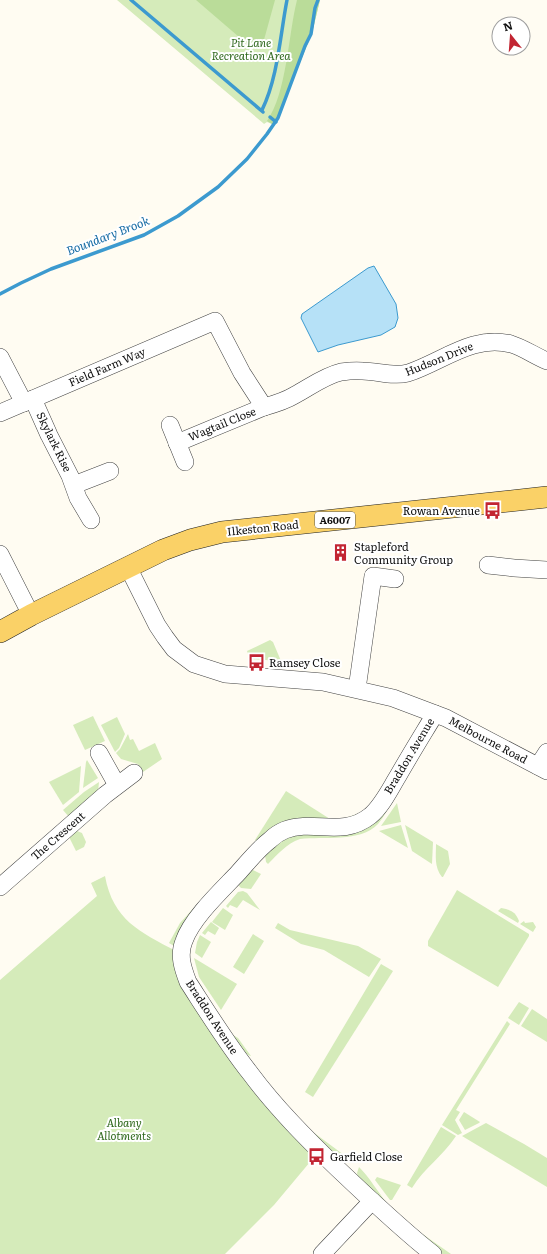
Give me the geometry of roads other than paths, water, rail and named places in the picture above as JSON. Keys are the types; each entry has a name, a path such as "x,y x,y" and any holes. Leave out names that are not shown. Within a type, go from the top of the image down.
{"main road":[{"name":"Ilkeston Road","path":"0,632 31,615 163,550 190,540 222,532 547,497"}],"street":[{"name":"Field Farm Way","path":"0,413 215,321"},
{"name":"Wagtail Close","path":"177,443 264,407 242,373 215,321"},
{"name":"Hudson Drive","path":"264,407 288,399 320,380 335,374 361,370 402,374 469,346 486,342 512,345 547,361"},
{"name":"Skylark Rise","path":"0,357 28,401 74,485 78,498 91,520"},
{"name":"Wagtail Close","path":"170,425 185,462"},
{"name":"Skylark Rise","path":"74,485 110,471"},
{"path":"0,554 31,615"},
{"path":"488,565 513,576 547,570"},
{"name":"Melbourne Road","path":"128,567 157,625 165,637 174,649 194,664 225,674 324,682 393,698 446,718 544,763"},
{"path":"357,689 373,576 395,579"},
{"name":"Braddon Avenue","path":"433,1254 372,1201 306,1138 249,1073 188,982 182,967 181,952 183,942 189,930 229,883 278,833 306,826 333,828 348,826 363,820 375,811 388,793 435,714"},
{"path":"99,753 116,785"},
{"name":"The Crescent","path":"0,887 116,785 134,773"},
{"path":"322,1254 372,1201"}],"water":[{"path":"374,266 396,304 398,318 395,327 381,335 338,345 318,352 301,318 302,314 368,268"}],"waterway":[{"path":"131,0 263,112"},
{"path":"262,110 272,84 287,0"},
{"name":"Boundary Brook","path":"0,294 51,269 144,235 178,216 218,187 247,159 278,118 311,34 315,8 318,0"},
{"name":"Boundary Brook","path":"270,117 276,122"}],"place":[{"name":"Rowan Avenue","path":"493,511"},
{"name":"Stapleford Community Group","path":"341,553"},
{"name":"Ramsey Close","path":"256,663"},
{"name":"Garfield Close","path":"317,1157"}],"park label":[{"name":"Pit Lane Recreation Area","path":"251,49"},
{"name":"Albany Allotments","path":"124,1129"}]}
